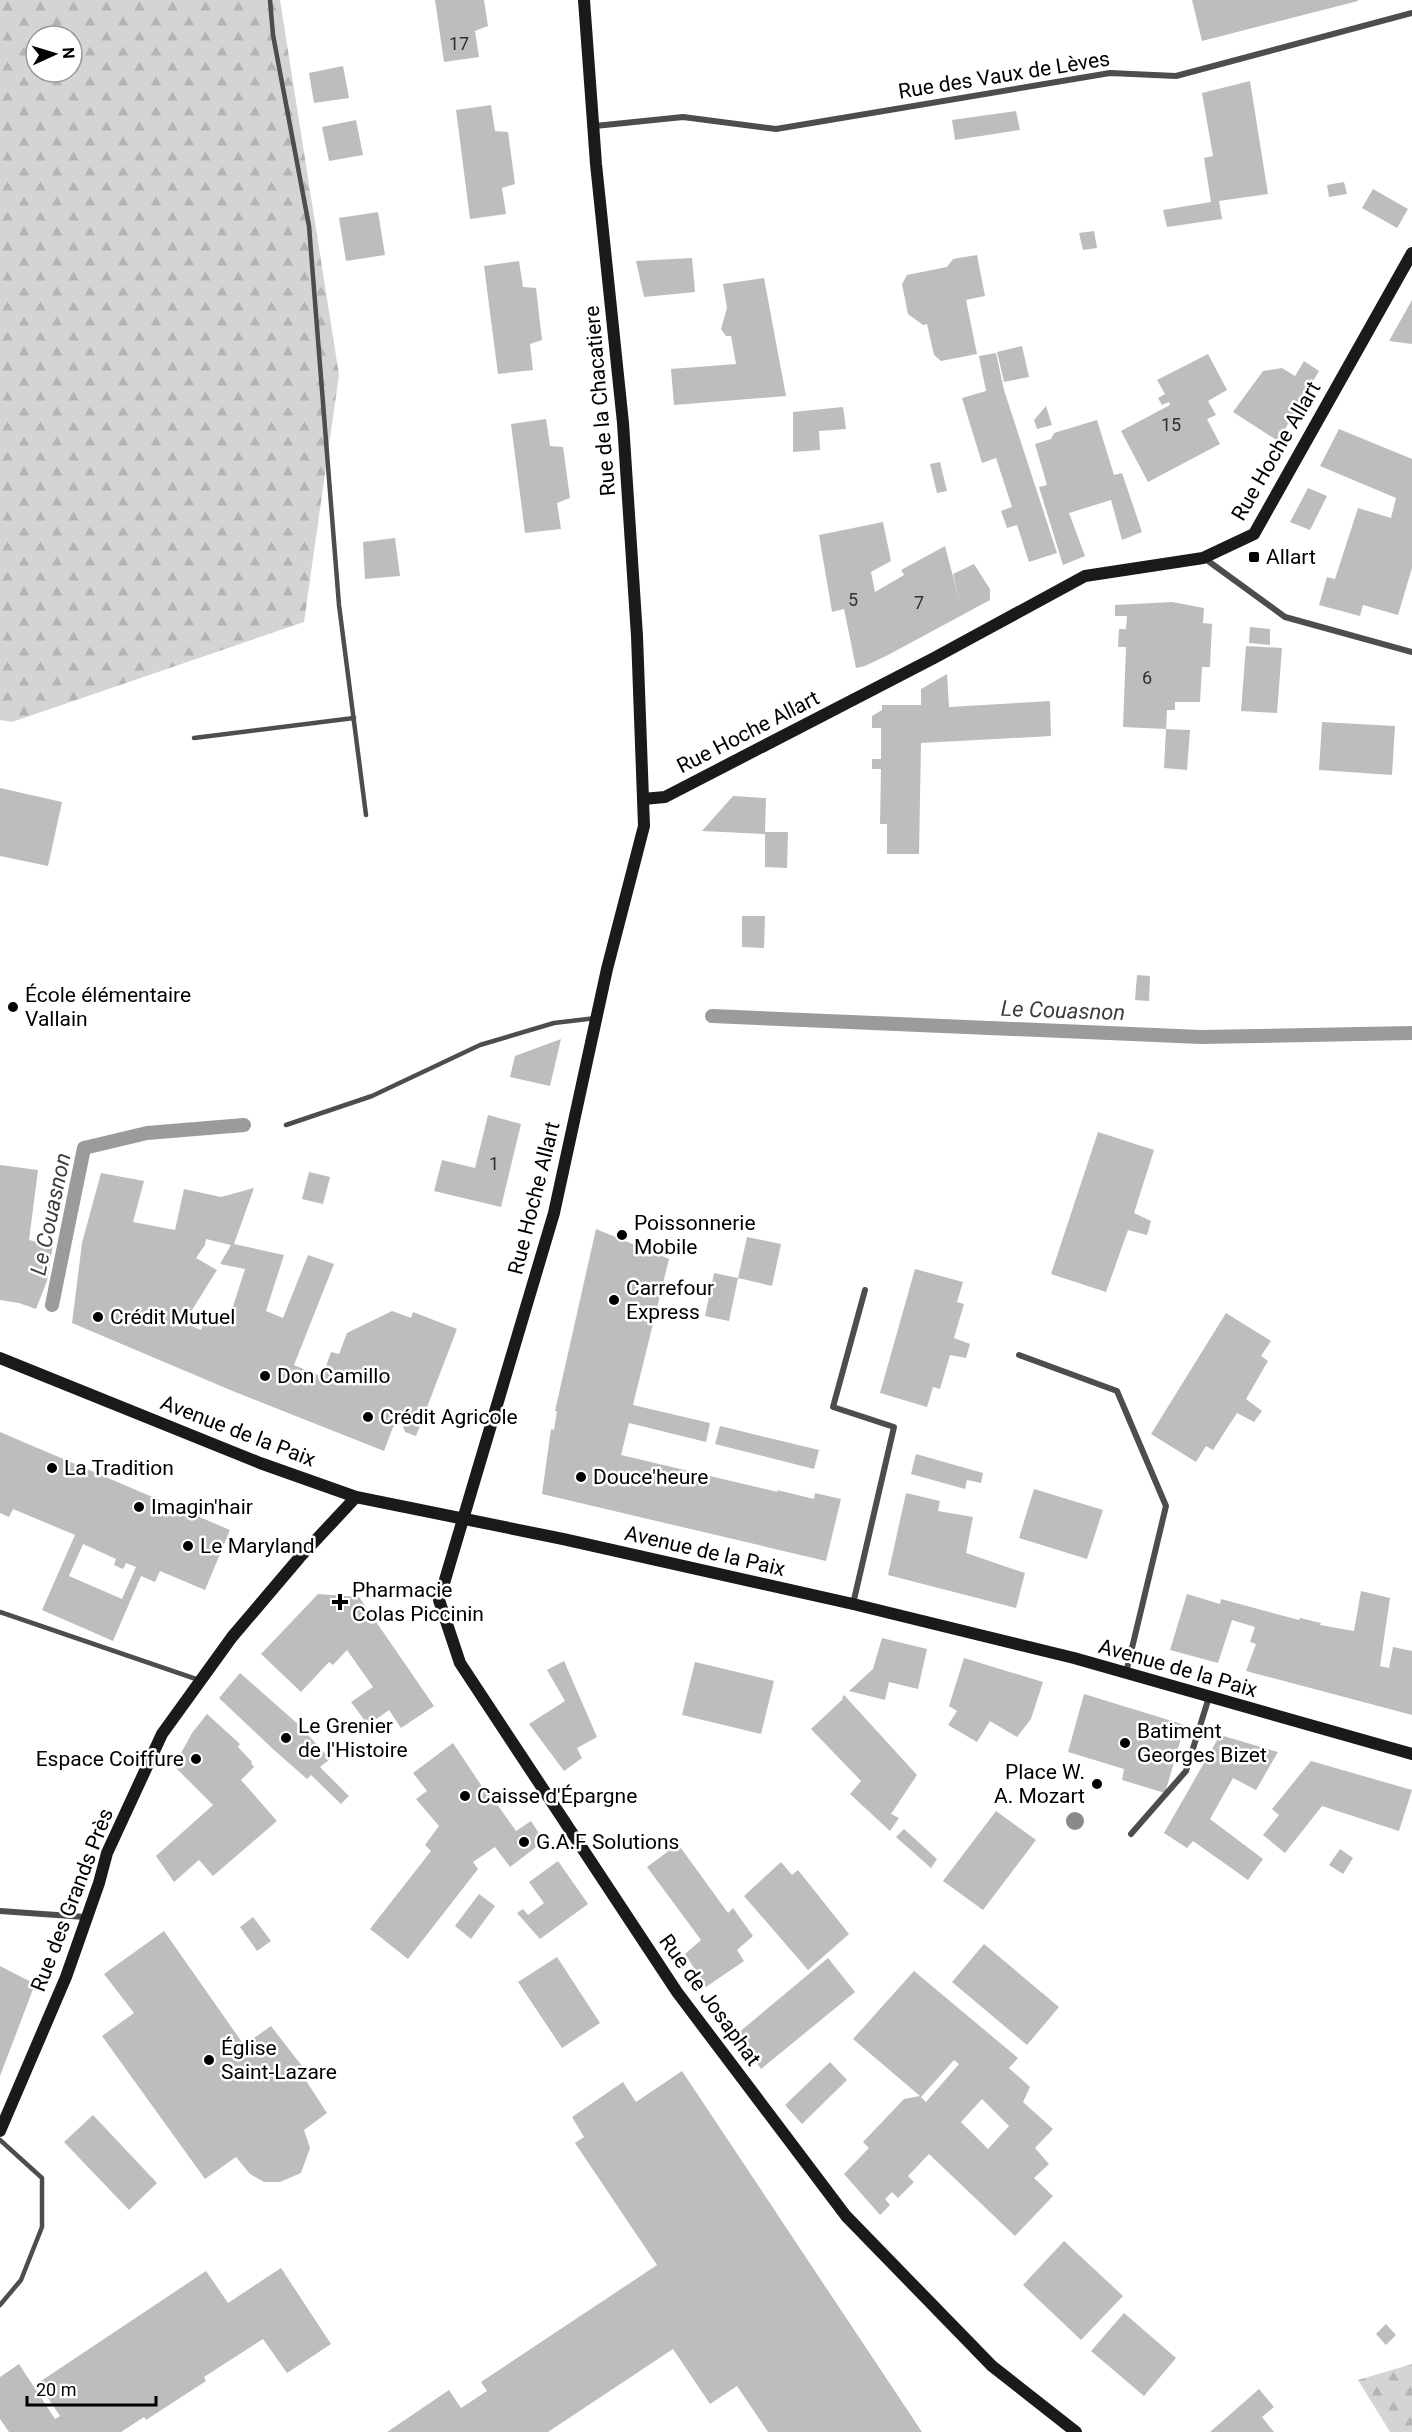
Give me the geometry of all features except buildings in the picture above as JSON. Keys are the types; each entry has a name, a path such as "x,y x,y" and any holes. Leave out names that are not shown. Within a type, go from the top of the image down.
{"street":[{"name":"Rue de la Chacatiere","path":"584,0 597,164 623,423 637,636 643,799"},
{"name":"Rue des Vaux de Lèves","path":"595,126 683,117 776,129 1110,73 1176,76 1412,13"},
{"name":"Rue Hoche Allart","path":"463,1520 554,1213 596,1018 644,826 643,799 665,797 934,658 1085,576 1203,558 1254,534 1412,253"},
{"path":"1203,558 1285,617 1412,652"},
{"path":"853,1604 894,1427 833,1407 865,1290"},
{"path":"1019,1355 1117,1391 1166,1506 1126,1673"},
{"name":"Avenue de la Paix","path":"0,1358 260,1463 356,1497 563,1539 853,1604 1074,1658 1412,1755"},
{"name":"Rue des Grands Près","path":"0,2131 66,1977 85,1917 99,1883 107,1853 162,1734 232,1637 356,1497"},
{"name":"Rue de Josaphat","path":"463,1520 439,1600 460,1663 677,1992 846,2216 992,2366 1076,2432"},
{"path":"1131,1834 1186,1771 1209,1697"},
{"path":"0,1911 85,1917"}],"lane":[{"path":"270,0 273,34 309,226 339,605 366,815"},
{"path":"195,738 354,718"},
{"path":"286,1125 372,1096 480,1045 554,1023 596,1018"},
{"path":"0,1612 201,1681"},
{"path":"0,2140 42,2178 42,2227 21,2280 0,2305"}],"green space":[{"path":"0,0 280,0 339,375 304,622 12,722 0,720"},
{"path":"1412,2364 1412,2432 1390,2432 1358,2380"}],"waterway":[{"name":"Le Couasnon","path":"712,1016 1201,1037 1412,1033"},
{"name":"Le Couasnon","path":"52,1305 84,1148 147,1133 244,1125"}],"place":[{"name":"Allart","path":"1254,557"},
{"name":"École élémentaire Vallain","path":"13,1007"},
{"name":"Poissonnerie Mobile","path":"622,1235"},
{"name":"Carrefour Express","path":"614,1300"},
{"name":"Crédit Mutuel","path":"98,1317"},
{"name":"Don Camillo","path":"265,1376"},
{"name":"Crédit Agricole","path":"368,1417"},
{"name":"La Tradition","path":"52,1468"},
{"name":"Douce'heure","path":"581,1477"},
{"name":"Imagin'hair","path":"139,1507"},
{"name":"Le Maryland","path":"188,1546"},
{"name":"Pharmacie Colas Piccinin","path":"340,1602"},
{"name":"Le Grenier de l'Histoire","path":"286,1738"},
{"name":"Batiment Georges Bizet","path":"1125,1743"},
{"name":"Espace Coiffure","path":"196,1759"},
{"name":"Place W. A. Mozart","path":"1097,1784"},
{"name":"Caisse d'Épargne","path":"465,1796"},
{"name":"G.A.F Solutions","path":"524,1842"},
{"name":"Église Saint-Lazare","path":"209,2060"}]}
